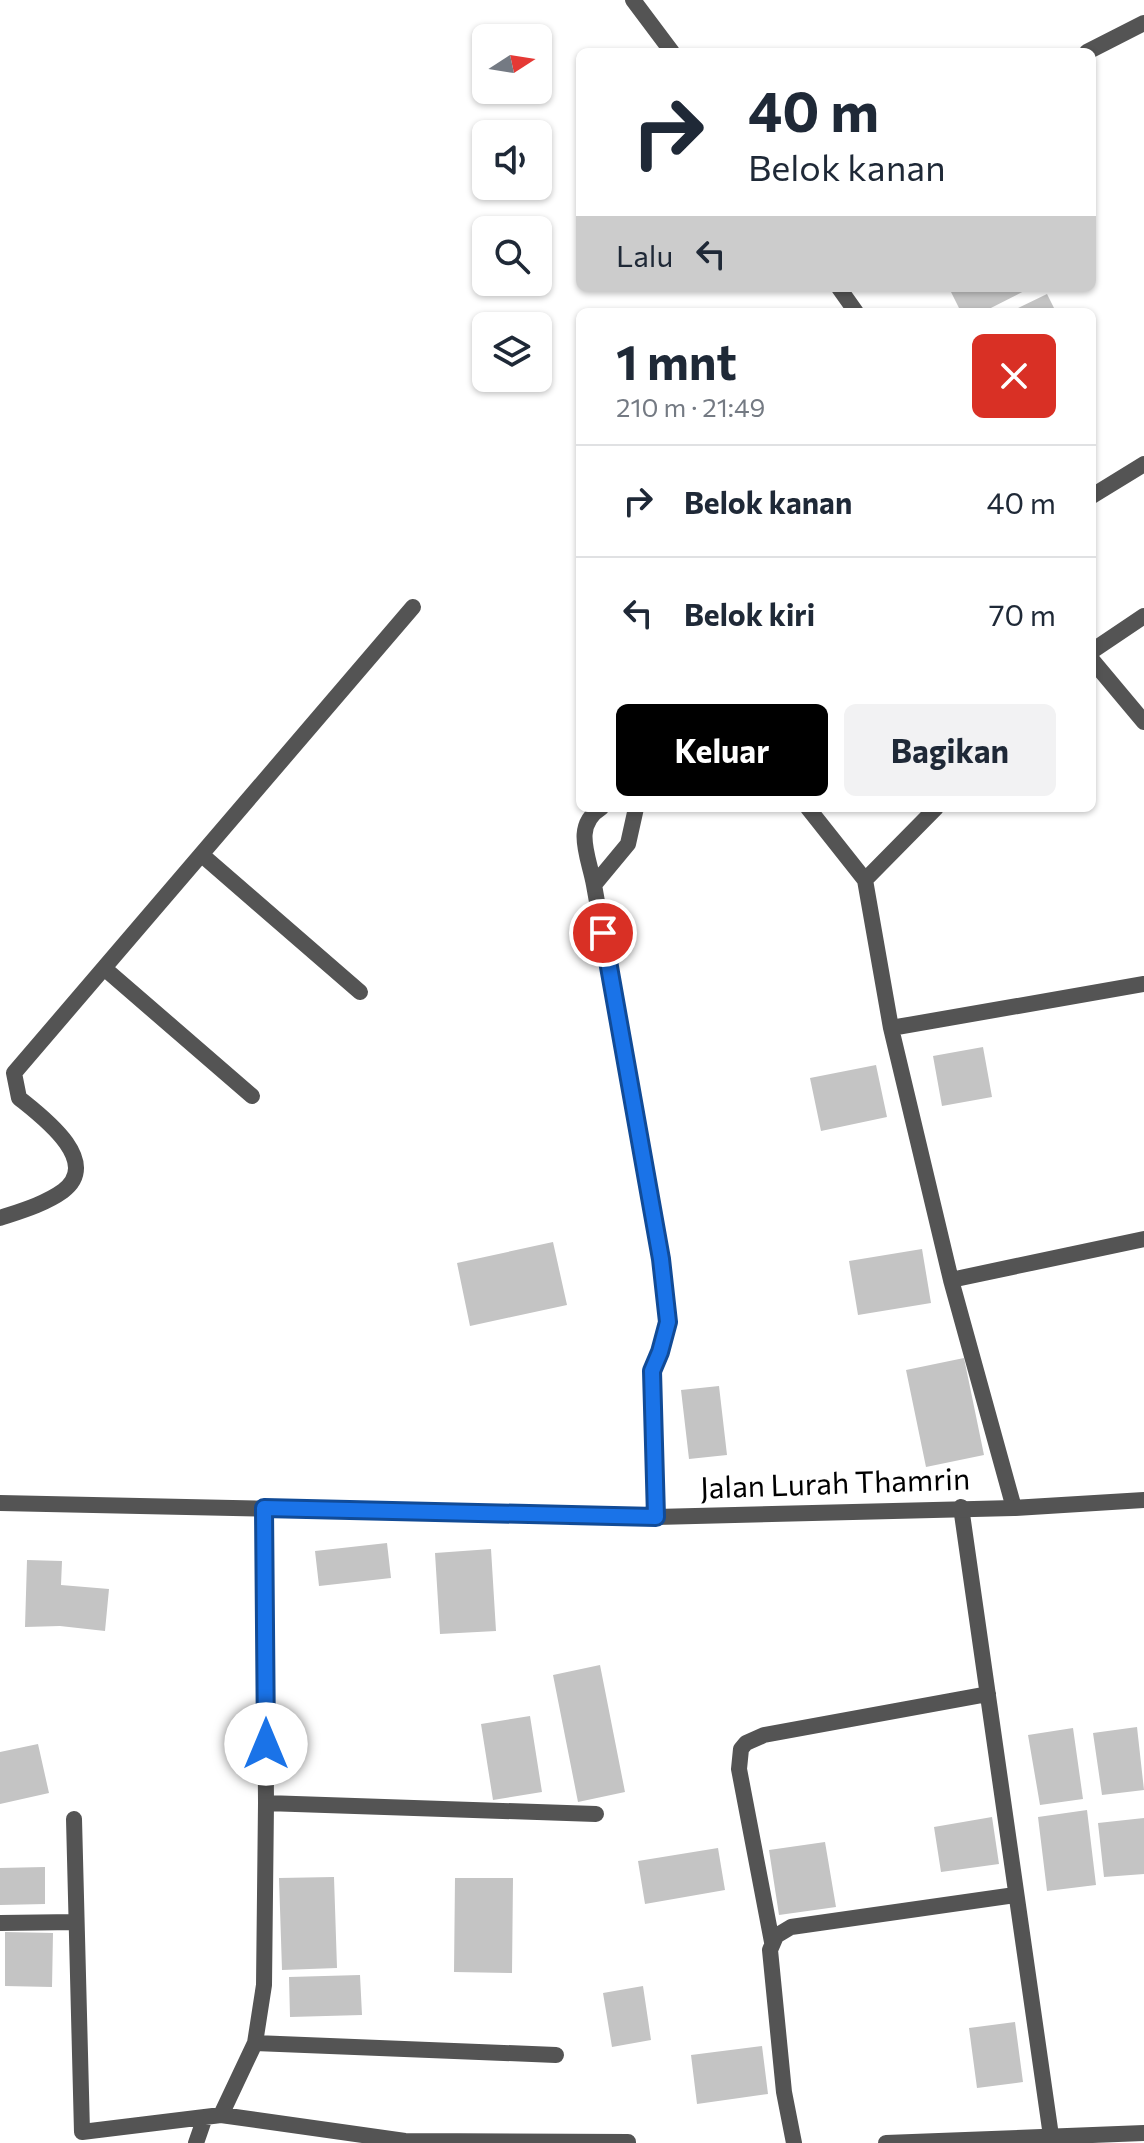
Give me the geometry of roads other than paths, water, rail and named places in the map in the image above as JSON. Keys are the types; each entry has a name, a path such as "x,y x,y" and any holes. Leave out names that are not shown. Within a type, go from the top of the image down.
{"street":[{"path":"633,0 669,48"},
{"path":"1095,48 1144,23"},
{"path":"1096,494 1144,464"},
{"path":"0,1218 41,1203 64,1190 73,1177 76,1161 52,1124 19,1098 14,1073 413,607"},
{"path":"1096,648 1144,616"},
{"path":"1096,665 1144,722"},
{"path":"594,812 585,823 583,834 661,1259 668,1322 652,1371 656,1517"},
{"path":"594,885 628,844 635,812"},
{"path":"811,812 865,880 891,1028 951,1280 1014,1508"},
{"path":"865,880 932,812"},
{"path":"202,855 360,992"},
{"path":"104,968 252,1096"},
{"path":"891,1028 1144,984"},
{"path":"951,1280 1144,1239"},
{"name":"Jalan Lurah Thamrin","path":"0,1503 656,1517 1014,1508 1144,1500"},
{"path":"961,1507 1051,2136"},
{"path":"196,2143 255,2043 264,1985 264,1508"},
{"path":"772,1942 739,1769 741,1749 746,1743 780,1732 988,1694"},
{"path":"266,1803 596,1814"},
{"path":"74,1819 82,2132 213,2116 405,2141 628,2142"},
{"path":"794,2143 784,2092 770,1950 776,1936 791,1927 1015,1895"},
{"path":"0,1923 76,1922"},
{"path":"255,2043 556,2055"},
{"path":"886,2143 1144,2133"}]}
